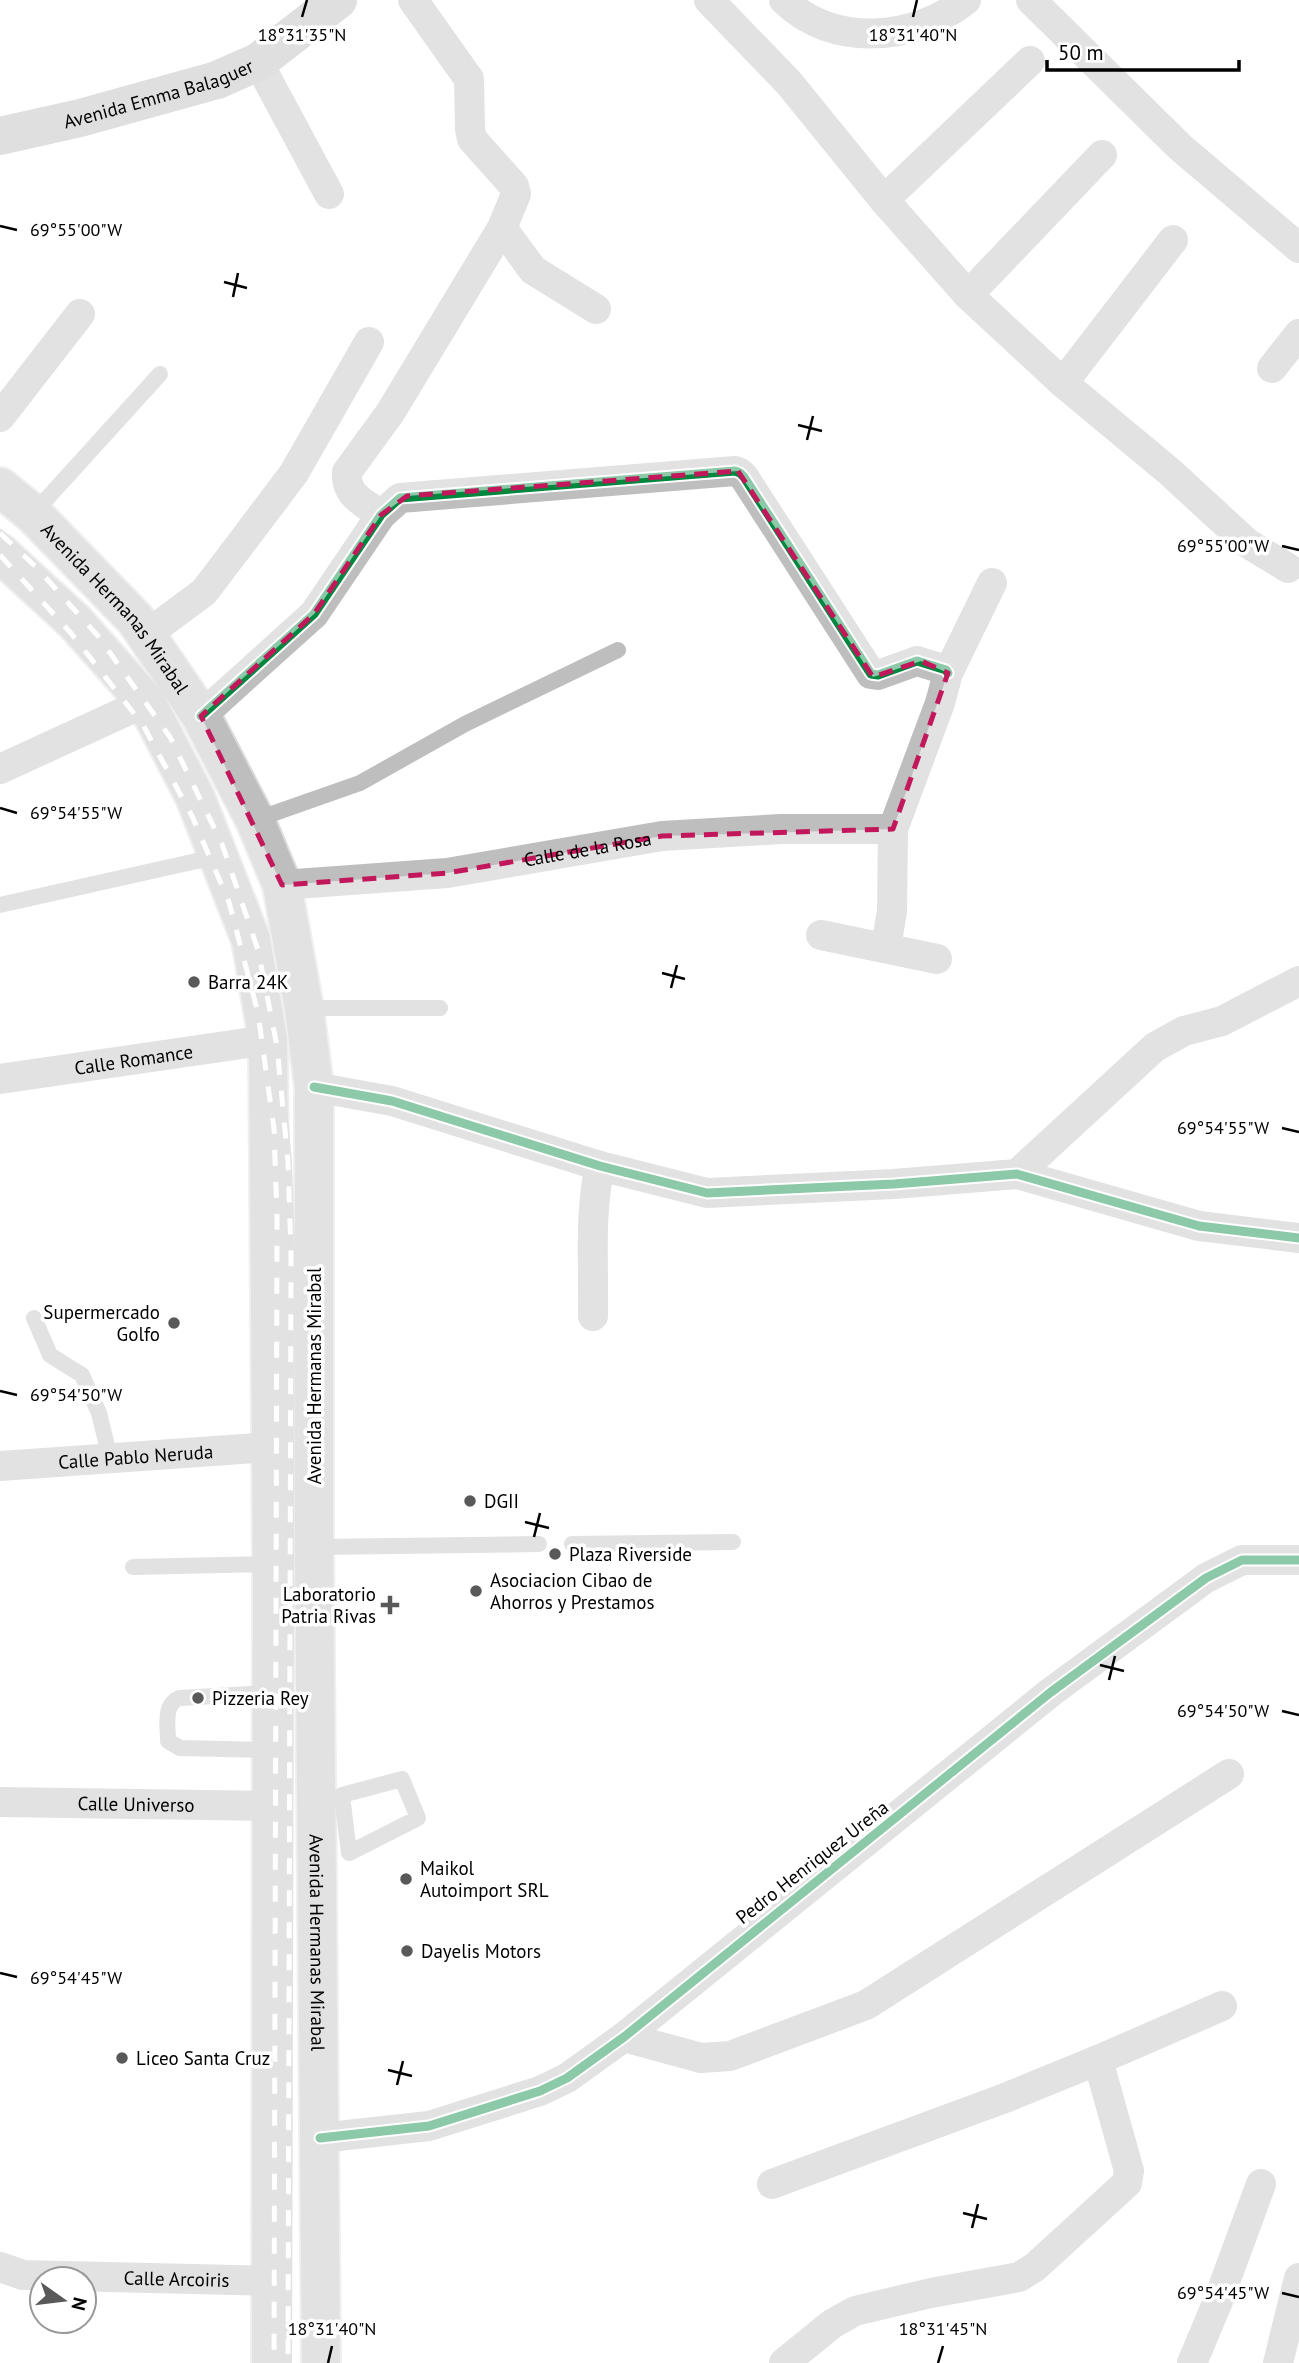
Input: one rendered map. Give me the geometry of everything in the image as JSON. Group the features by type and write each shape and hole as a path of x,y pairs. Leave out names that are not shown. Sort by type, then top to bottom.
{"main road":[{"name":"Avenida Hermanas Mirabal","path":"0,487 33,514 135,619 201,716 255,820 282,885 304,1008 314,1087 314,1547 330,1811 320,2138 321,2363"},
{"name":"Avenida Hermanas Mirabal","path":"0,553 75,622 146,702 195,797 251,940 268,1041 272,1564 271,2363"}],"street":[{"name":"Avenida Emma Balaguer","path":"0,136 80,118 217,80 258,62 338,0"},
{"path":"381,515 349,491 347,472 390,413 502,228 516,194 514,186 472,139 468,79 413,0"},
{"path":"709,0 789,83 884,200 968,295 1063,383 1170,472 1247,543 1288,568"},
{"path":"783,0 818,24 850,33 878,33 914,27 955,9 966,0"},
{"path":"1031,0 1180,148 1299,248"},
{"path":"884,200 1030,61"},
{"path":"258,62 329,194"},
{"path":"968,295 1102,155"},
{"path":"502,228 533,270 596,309"},
{"path":"1063,383 1173,240"},
{"path":"0,417 80,314"},
{"path":"1272,368 1299,334"},
{"path":"146,635 204,592 225,565 294,473 369,342"},
{"path":"201,716 314,614 381,515 400,498 738,471 871,674 877,675 922,661 946,670 947,673"},
{"path":"886,947 892,911 893,829 940,703 947,673 992,583"},
{"path":"0,769 146,702"},
{"name":"Calle de la Rosa","path":"282,885 447,873 662,836 781,829 893,829"},
{"path":"821,935 937,959"},
{"path":"1017,1174 1155,1047 1184,1031 1222,1021 1299,981"},
{"name":"Calle Romance","path":"0,1079 268,1041"},
{"path":"314,1087 391,1101 600,1166 707,1193 894,1184 1017,1174 1199,1226 1297,1237"},
{"path":"593,1316 594,1192 600,1166"},
{"name":"Calle Pablo Neruda","path":"0,1465 271,1447"},
{"name":"Pedro Henriquez Ureña","path":"320,2138 429,2126 540,2091 567,2078 624,2037 1051,1692 1206,1578 1242,1560 1299,1560"},
{"path":"624,2037 701,2057 730,2056 866,2005 1229,1774"},
{"name":"Calle Universo","path":"0,1802 272,1806"},
{"path":"772,2184 1004,2098 1222,2006"},
{"path":"784,2363 832,2324 855,2311 931,2293 1018,2277 1035,2267 1127,2183 1129,2171 1098,2060"},
{"path":"1192,2363 1261,2184"},
{"name":"Calle Arcoiris","path":"0,2267 23,2275 272,2281"},
{"path":"1278,2363 1299,2278"}],"lane":[{"path":"33,514 160,374"},
{"path":"255,820 360,783 465,724 618,650"},
{"path":"0,905 219,856"},
{"path":"304,1008 440,1008"},
{"path":"34,1318 50,1355 82,1375 99,1413 110,1458"},
{"path":"572,1544 733,1542"},
{"path":"314,1547 539,1544"},
{"path":"133,1567 272,1564"},
{"path":"272,1693 179,1698 168,1707 168,1741 180,1748 272,1750"},
{"path":"402,1779 418,1818 349,1853 330,1811 342,1795 402,1779"}],"highlighted area":[{"path":"738,471 873,677 921,661 948,673 893,829 662,836 447,873 282,885 201,716 314,614 381,515 407,496"}],"railway":[{"path":"0,533 36,567 98,636 170,737 222,844 258,950 277,1046 288,1162 291,1253 288,2363"},
{"path":"0,555 70,632 143,725 192,816 229,902 258,1013 274,1129 277,1219 274,2363"}],"cycle path":[{"path":"201,716 314,614 381,515 400,498 735,471 744,477 871,674 878,675 917,661 948,673"},
{"path":"314,1087 392,1101 600,1166 707,1193 894,1184 1017,1174 1199,1226 1299,1238"},
{"path":"320,2138 429,2126 540,2091 567,2078 624,2037 1051,1692 1206,1578 1242,1560 1299,1560"}],"place":[{"name":"Barra 24K","path":"194,982"},
{"name":"Supermercado Golfo","path":"174,1323"},
{"name":"DGII","path":"470,1501"},
{"name":"Plaza Riverside","path":"555,1554"},
{"name":"Asociacion Cibao de Ahorros y Prestamos","path":"476,1591"},
{"name":"Laboratorio Patria Rivas","path":"390,1605"},
{"name":"Pizzeria Rey","path":"198,1698"},
{"name":"Maikol Autoimport SRL","path":"406,1879"},
{"name":"Dayelis Motors","path":"407,1951"},
{"name":"Liceo Santa Cruz","path":"122,2058"}]}
